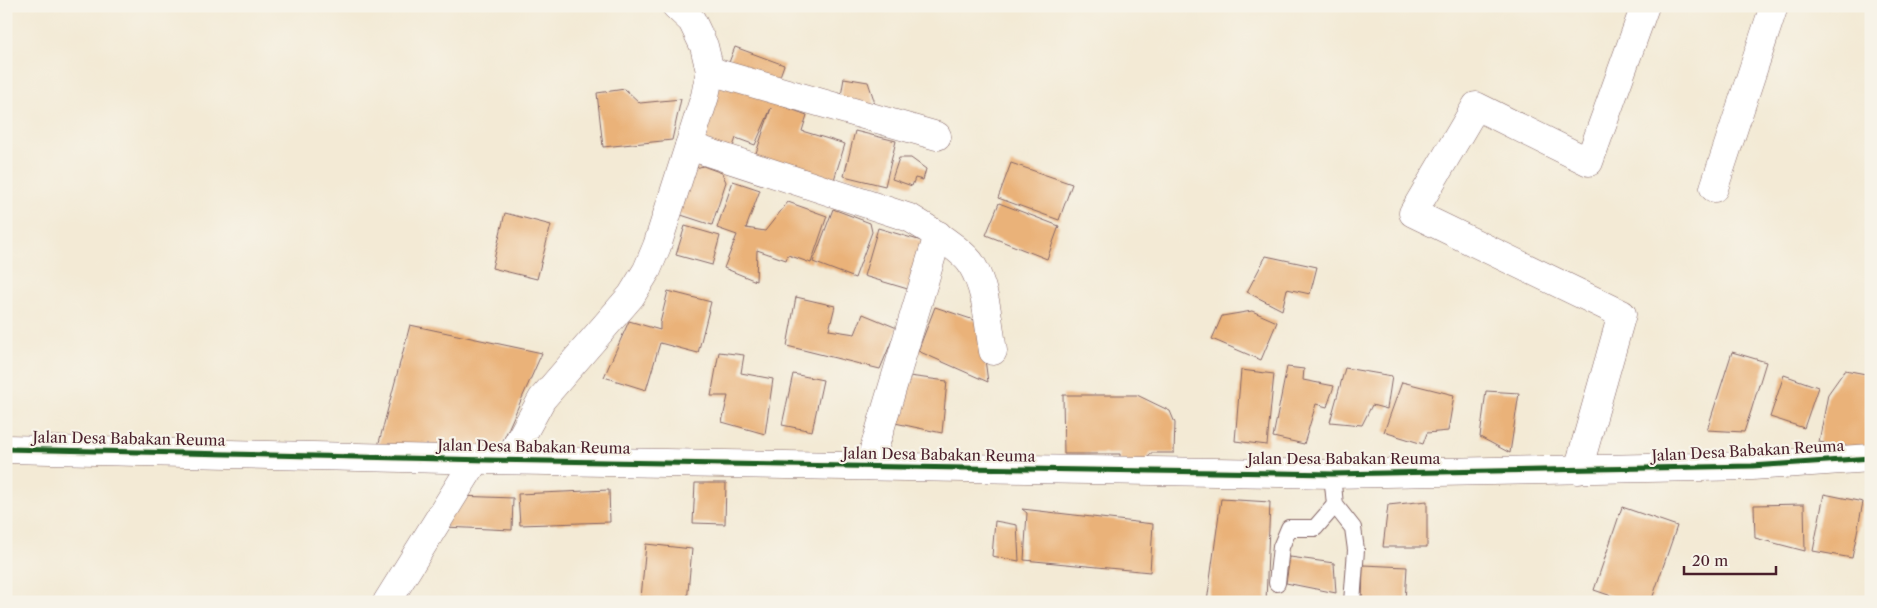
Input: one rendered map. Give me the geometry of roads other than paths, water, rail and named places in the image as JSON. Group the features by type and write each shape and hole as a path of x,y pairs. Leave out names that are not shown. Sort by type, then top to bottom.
{"street":[{"path":"509,460 542,399 631,296 646,270 656,246 689,146 710,71 704,46 692,21 676,6"},
{"path":"1578,470 1622,314 1413,213 1476,106 1589,162 1645,6"},
{"path":"1714,188 1774,6"},
{"path":"710,71 937,136"},
{"path":"689,146 910,218 938,235 972,263 984,292 993,351"},
{"path":"869,466 938,235"},
{"name":"Jalan Desa Babakan Reuma","path":"6,449 509,460 1332,474 1752,466 1871,458"},
{"path":"386,602 476,459"}],"lane":[{"path":"1332,474 1335,505 1353,528 1356,550 1352,602"},
{"path":"1277,583 1281,546 1289,528 1315,528 1335,505"}]}
